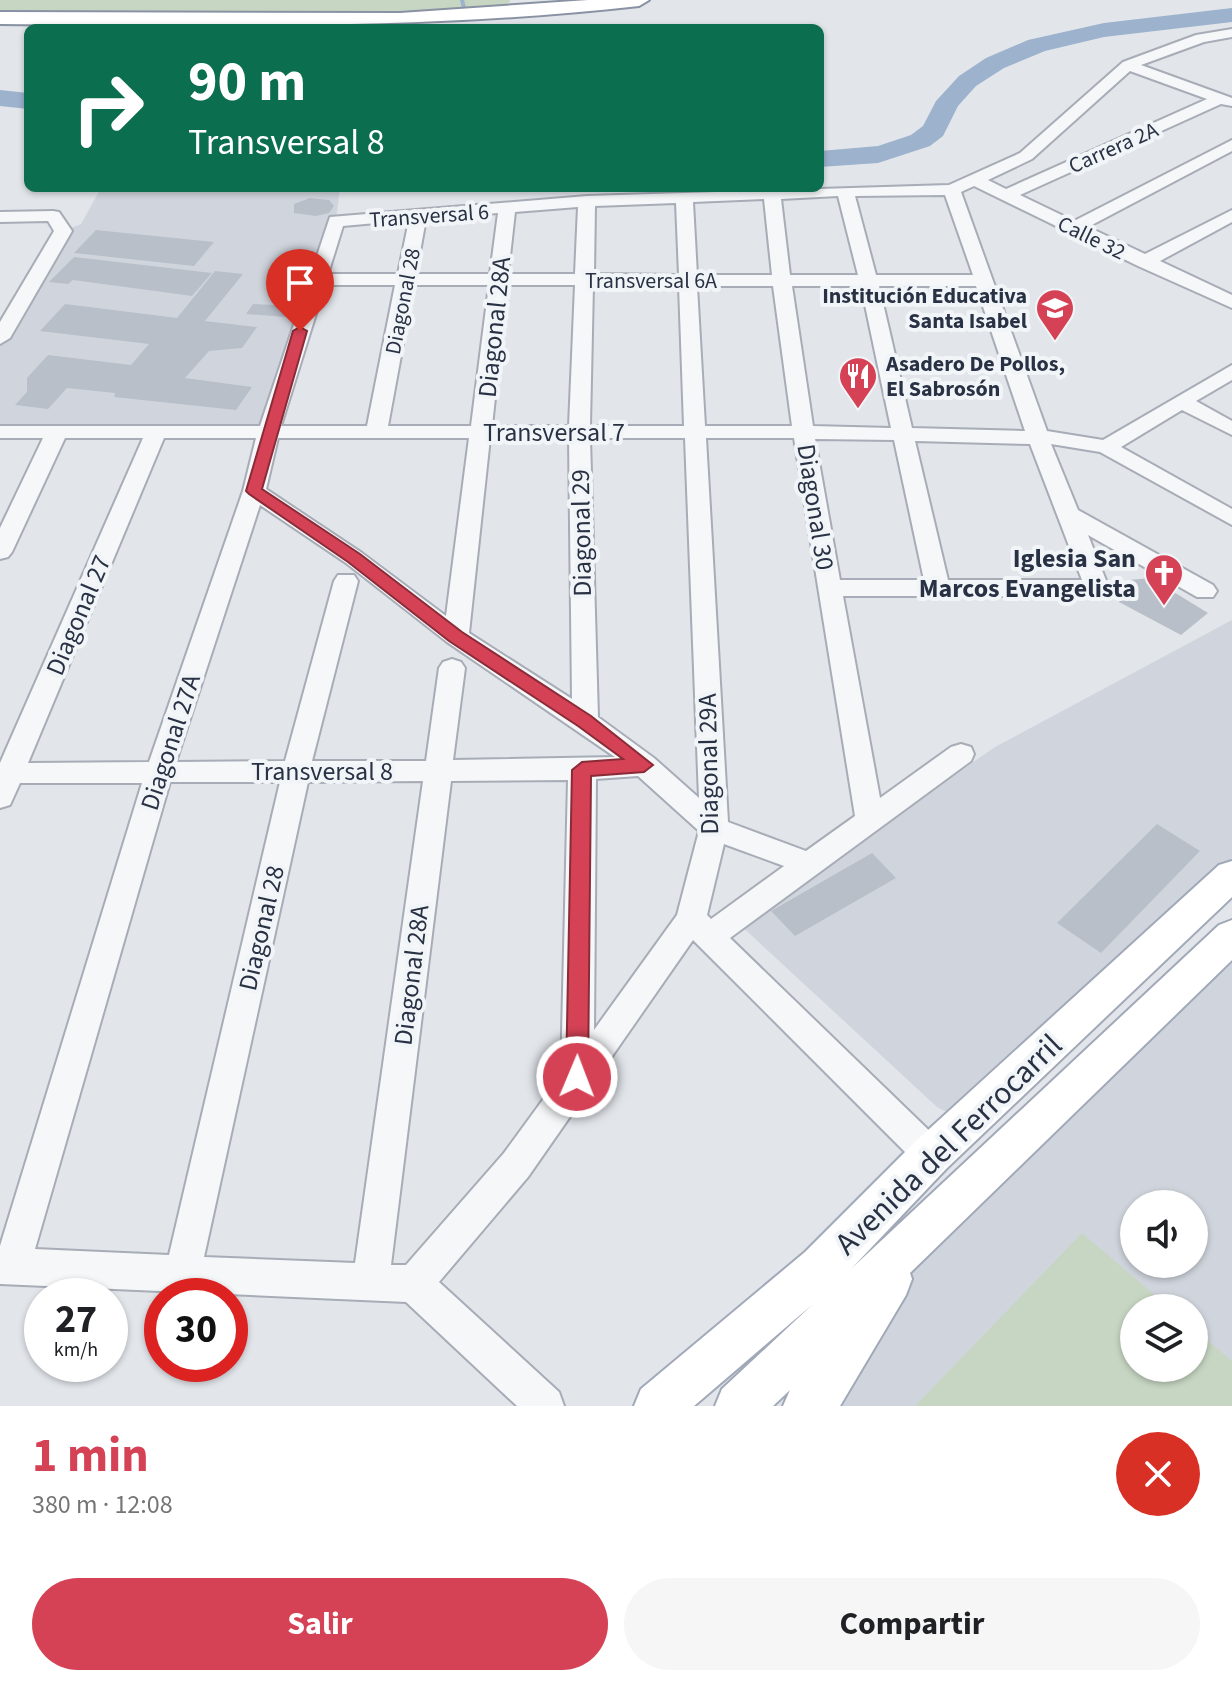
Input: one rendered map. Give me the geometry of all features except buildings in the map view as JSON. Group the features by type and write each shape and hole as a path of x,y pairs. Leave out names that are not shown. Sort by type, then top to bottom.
{"highway":[{"path":"0,18 401,19 530,12 639,0"}],"main road":[{"name":"Avenida del Ferrocarril","path":"658,1406 821,1268 931,1155 1232,875"},
{"name":"Avenida del Ferrocarril","path":"739,1406 1232,936"},
{"path":"807,1406 829,1384 907,1248"}],"street":[{"path":"830,588 1097,588 1038,437 952,190 1026,156 1128,65 1201,38 1232,33"},
{"path":"1128,65 1226,101"},
{"name":"Carrera 2A","path":"1006,195 1226,101"},
{"path":"1073,228 1232,145"},
{"name":"Calle 32","path":"977,181 1144,262 1229,298"},
{"name":"Transversal 6","path":"824,192 952,190"},
{"path":"845,191 905,434 938,588"},
{"name":"Transversal 6","path":"336,221 587,201 808,192"},
{"name":"Diagonal 30","path":"772,193 781,280 804,432 870,819"},
{"name":"Diagonal 29A","path":"414,1284 516,1165 577,1077 701,927 714,828 684,198"},
{"name":"Diagonal 29","path":"585,721 579,431 587,201"},
{"name":"Diagonal 28A","path":"456,636 507,209"},
{"path":"1144,262 1232,215"},
{"path":"0,217 53,216 63,231 0,338"},
{"name":"Diagonal 28","path":"376,433 418,216"},
{"name":"Diagonal 27A","path":"6,1266 159,772 254,491 268,434 336,221"},
{"name":"Transversal 6A","path":"316,279 986,281"},
{"path":"1106,447 1184,403 1232,371"},
{"path":"1184,403 1232,429"},
{"name":"Transversal 7","path":"0,432 804,432 1038,437 1077,440 1106,447 1232,518"},
{"path":"0,552 57,432"},
{"name":"Diagonal 27","path":"3,781 156,433"},
{"path":"254,491 354,558 456,636 585,721 644,765 714,828 807,863"},
{"path":"1068,514 1205,591"},
{"name":"Diagonal 28","path":"182,1276 296,772 346,581"},
{"name":"Diagonal 28A","path":"371,1282 452,668"},
{"path":"931,1155 701,927 807,863 961,754"},
{"name":"Transversal 8","path":"3,781 159,772 582,770 644,765"},
{"path":"577,1077 582,770"},
{"path":"6,1266 414,1284 545,1406"}],"shaded area":[{"path":"99,192 340,192 336,221 268,434 0,432 0,338 63,231 81,224"},
{"path":"1232,620 1232,858 950,1114 937,1107 739,924 995,747"},
{"path":"1232,936 1232,1406 807,1406 907,1248"}],"green space":[{"path":"0,0 510,0 508,7 427,13 0,12"},
{"path":"1082,1233 1120,1265 1120,1278 1135,1278 1154,1294 1120,1294 1120,1382 1208,1382 1208,1341 1232,1361 1232,1406 915,1406"}],"waterway":[{"path":"462,0 464,8"},
{"path":"824,159 878,155 921,141 931,133 945,106 967,81 1015,53 1059,39 1104,30 1232,15"},
{"path":"0,98 24,101"}],"place":[{"name":"Institución Educativa Santa Isabel","path":"1055,342"},
{"name":"Asadero De Pollos, El Sabrosón","path":"858,410"},
{"name":"Iglesia San Marcos Evangelista","path":"1164,607"}],"route":[{"path":"300,331 254,491 354,558 456,636 585,721 644,765 582,770 577,1077"}]}
